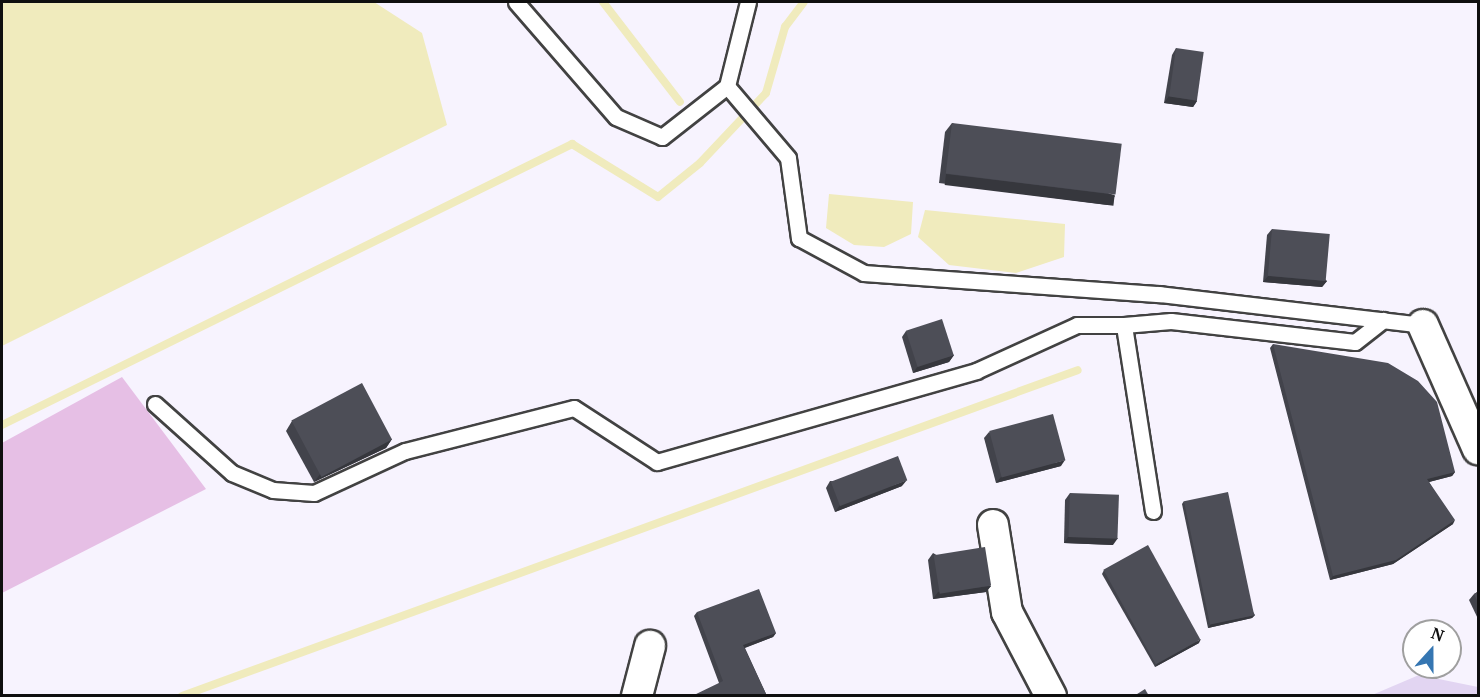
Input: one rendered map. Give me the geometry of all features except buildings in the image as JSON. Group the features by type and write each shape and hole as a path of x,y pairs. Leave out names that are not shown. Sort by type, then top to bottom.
{"street":[{"path":"1422,325 1479,449"},
{"path":"993,525 1007,612 1051,696"},
{"path":"636,696 651,646"}],"lane":[{"path":"516,2 616,117 662,137 731,91 748,2"},
{"path":"731,91 788,158 799,238 864,273 1159,294 1422,325"},
{"path":"155,404 232,473 273,490 314,493 405,451 574,408 657,462 976,370 1077,325 1124,325 1171,321 1355,342 1383,320"},
{"path":"1124,325 1153,511"}],"shaded area":[{"path":"2,2 374,2 422,33 447,125 2,346"},
{"path":"829,194 913,202 911,234 884,247 854,245 826,228"},
{"path":"925,210 1065,224 1064,257 1016,273 949,265 918,237"},
{"path":"122,377 206,489 2,593 2,443"},
{"path":"1410,679 1439,679 1478,687 1478,695 1372,695"}],"waterway":[{"path":"603,2 680,102"},
{"path":"2,425 572,144 658,197 700,163 766,93 785,27 804,2"},
{"path":"182,696 1078,370"}]}
